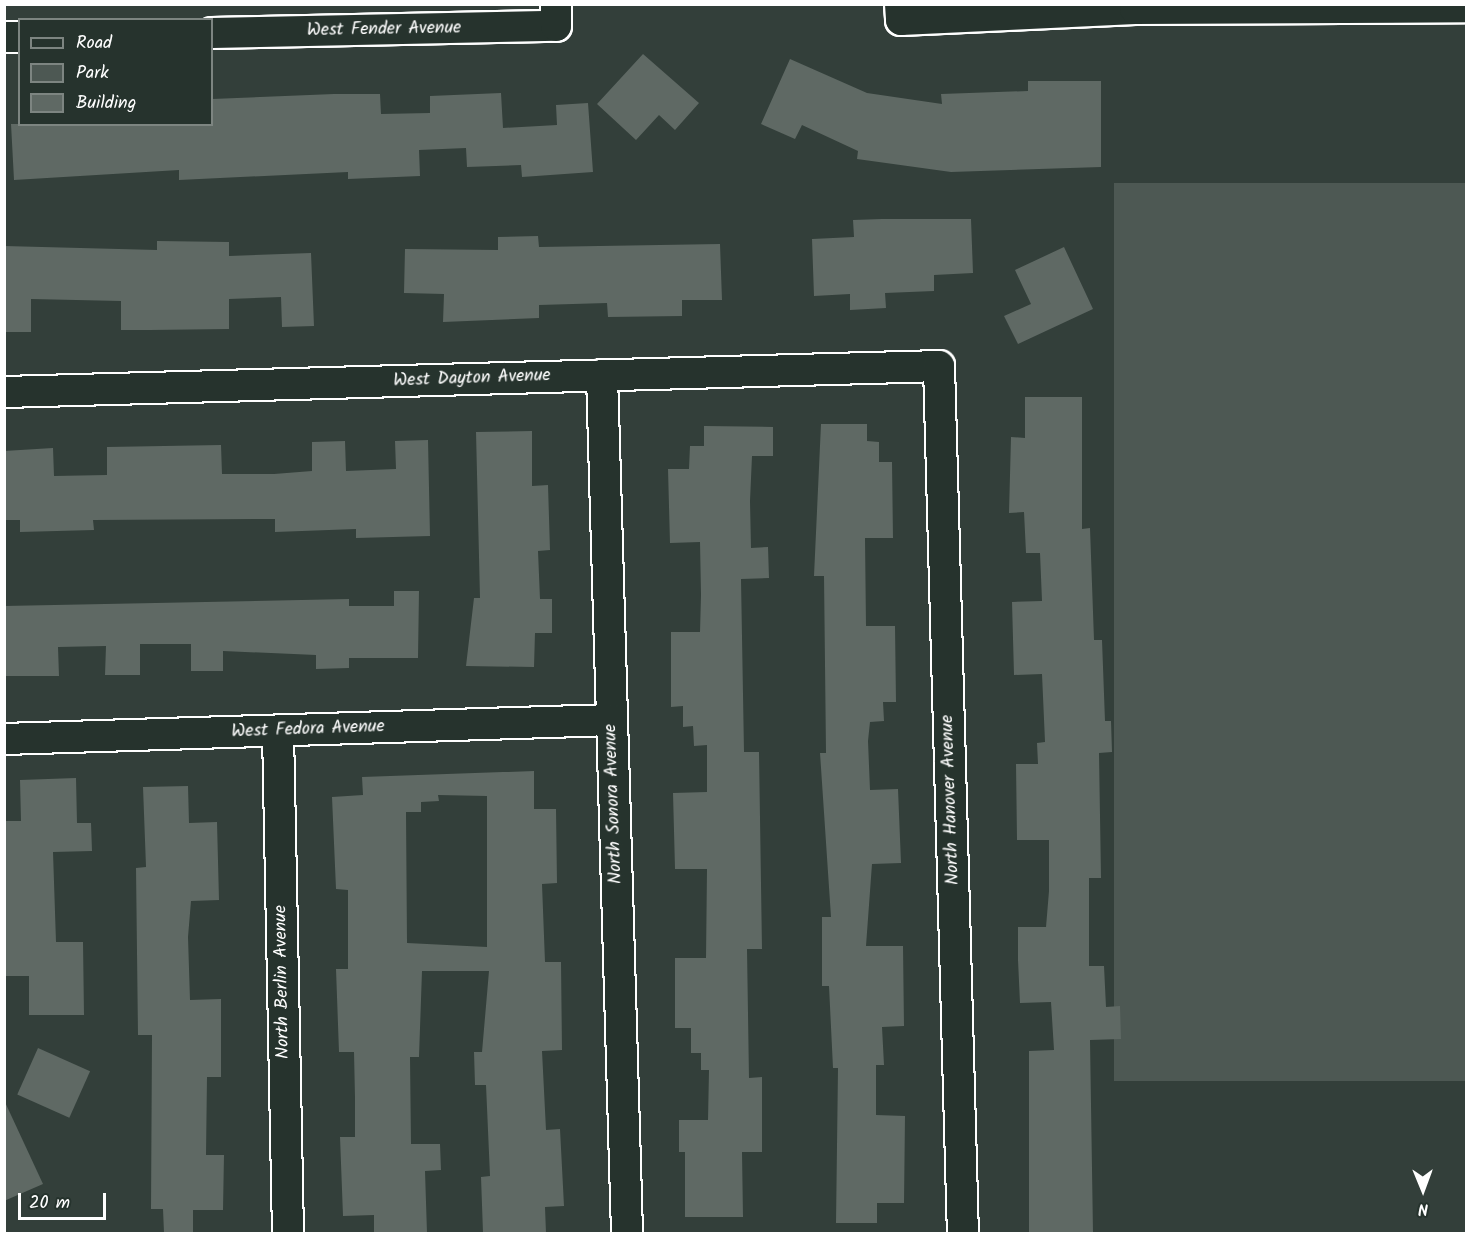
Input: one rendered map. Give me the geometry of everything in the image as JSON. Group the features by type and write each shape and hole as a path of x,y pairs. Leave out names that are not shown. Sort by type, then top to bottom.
{"street":[{"path":"900,12 1135,7 1467,7"},
{"name":"West Fender Avenue","path":"213,33 556,15"},
{"name":"West Dayton Avenue","path":"4,392 939,366"},
{"name":"North Hanover Avenue","path":"939,366 963,1233"},
{"name":"North Sonora Avenue","path":"602,375 627,1233"},
{"name":"West Fedora Avenue","path":"4,739 611,720"},
{"name":"North Berlin Avenue","path":"278,731 288,1233"}],"green space":[{"path":"1114,183 1466,183 1466,1081 1114,1081"}],"building":[{"path":"643,54 699,103 675,130 659,115 636,140 597,104"},
{"path":"790,59 867,93 942,104 941,94 1028,91 1028,81 1101,81 1101,167 951,172 857,159 858,151 802,125 795,139 761,124"},
{"path":"501,93 503,128 557,125 556,105 588,103 593,172 522,177 521,165 467,167 466,148 419,150 420,176 348,179 348,172 179,180 179,170 14,180 11,124 18,124 18,126 213,126 213,99 334,94 380,94 381,114 430,113 430,96"},
{"path":"971,219 973,273 934,275 934,291 885,293 886,308 850,310 850,294 814,296 812,239 854,237 853,220"},
{"path":"538,236 539,247 720,244 722,300 682,300 682,316 608,317 607,303 539,305 539,318 443,322 444,294 404,293 405,249 498,250 498,237"},
{"path":"157,241 229,242 229,256 311,253 314,326 282,327 281,297 229,299 229,329 150,330 121,330 121,301 31,299 31,332 4,332 4,246 157,250"},
{"path":"1064,247 1093,309 1018,344 1004,316 1031,304 1015,270"},
{"path":"1025,397 1082,397 1082,529 1090,528 1094,640 1102,640 1105,721 1111,721 1112,752 1099,753 1101,878 1089,878 1089,966 1104,966 1106,1007 1120,1006 1121,1039 1090,1040 1093,1233 1029,1233 1029,1051 1054,1050 1051,1002 1020,1003 1018,960 1018,927 1046,927 1049,891 1049,840 1017,840 1016,764 1038,764 1037,743 1045,742 1042,674 1014,675 1012,602 1042,601 1040,553 1026,553 1024,512 1009,513 1011,437 1025,438"},
{"path":"821,424 867,424 867,441 879,442 879,462 892,462 893,538 865,538 866,626 895,626 896,702 883,702 884,721 870,722 868,741 870,790 898,789 901,863 872,864 866,946 903,946 904,1026 882,1027 884,1065 876,1065 876,1115 905,1116 904,1203 877,1203 877,1223 836,1223 838,1068 833,1068 829,986 822,986 822,917 831,917 820,753 826,753 824,576 814,576"},
{"path":"704,426 773,427 773,456 752,456 750,501 751,548 768,547 769,578 741,579 744,752 759,752 762,949 747,949 749,1078 762,1077 762,1152 742,1152 743,1217 685,1217 685,1152 679,1152 679,1120 708,1120 709,1070 701,1070 701,1053 691,1053 691,1028 675,1028 675,958 706,958 707,869 675,869 673,793 707,792 707,745 694,746 693,726 683,727 683,706 671,707 671,632 700,632 701,595 700,542 670,543 668,469 689,469 690,446 704,446"},
{"path":"532,431 532,486 548,485 550,550 538,551 540,599 552,599 552,633 535,633 534,667 466,666 474,598 480,598 476,432"},
{"path":"428,440 430,536 356,538 356,529 275,532 275,519 93,520 94,530 20,532 20,520 4,520 4,451 53,448 54,476 107,475 107,447 221,445 222,474 274,474 312,471 312,442 345,441 346,471 396,469 395,441"},
{"path":"394,591 419,591 418,658 349,658 349,668 316,669 316,655 223,651 223,671 191,671 191,644 140,644 140,675 105,675 106,646 58,647 59,676 4,676 4,606 349,599 349,606 394,606"},
{"path":"534,771 534,809 556,809 557,883 542,884 545,962 561,962 562,1050 542,1051 546,1130 560,1129 564,1206 545,1207 546,1233 483,1233 481,1177 490,1176 486,1085 475,1085 474,1052 482,1052 489,971 422,971 419,1057 410,1057 411,1144 440,1144 441,1170 425,1171 427,1233 374,1233 374,1215 343,1216 340,1137 355,1137 354,1052 339,1052 336,969 348,969 348,890 336,889 332,797 363,795 362,777","holes":["438,795 487,796 487,947 407,943 406,812 421,812 421,802 439,801"]},
{"path":"76,778 77,823 91,823 92,851 53,852 56,942 83,942 84,1015 29,1015 29,976 4,976 4,821 21,821 20,780"},
{"path":"188,786 189,823 217,822 219,900 191,901 188,937 190,1000 221,999 221,1077 207,1077 206,1155 224,1155 223,1210 193,1210 193,1233 164,1233 163,1209 151,1209 152,1035 138,1035 136,868 146,867 143,787"},
{"path":"38,1048 90,1071 69,1118 17,1095"},
{"path":"4,1100 43,1184 4,1201"}]}
